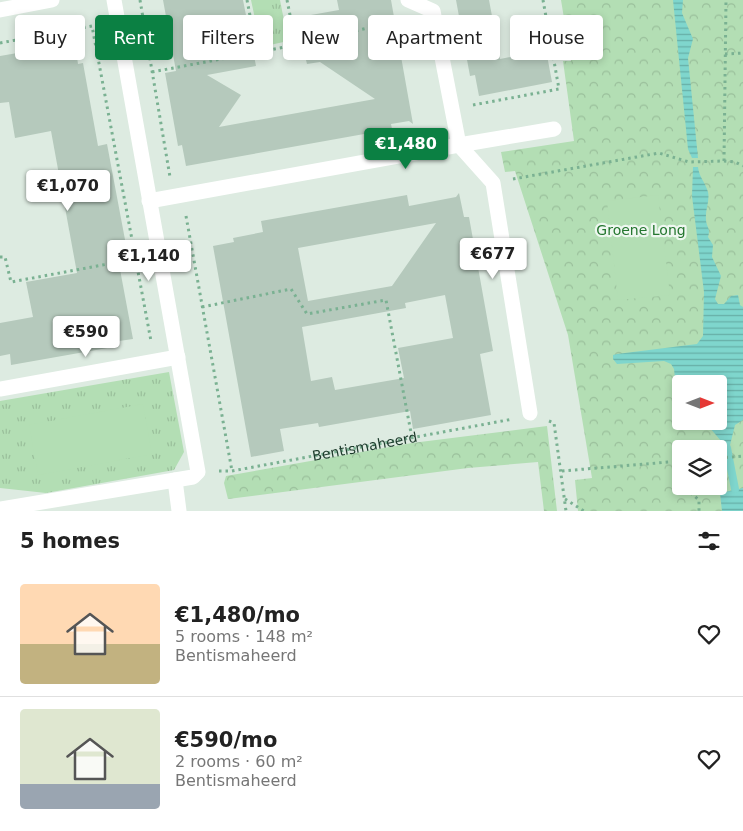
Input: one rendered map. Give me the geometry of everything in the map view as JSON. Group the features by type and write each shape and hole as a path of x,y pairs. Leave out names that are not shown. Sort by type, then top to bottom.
{"street":[{"path":"0,10 52,0"},
{"path":"3,510 193,477 198,472 114,0"},
{"path":"406,7 433,12 459,145 493,183 530,413"},
{"path":"149,201 554,129"},
{"path":"0,389 178,357"},
{"path":"175,480 179,511"}],"path":[{"path":"140,0 152,72 202,307 232,471"},
{"path":"247,0 250,15"},
{"path":"287,0 290,15"},
{"path":"452,109 559,89 543,0"},
{"path":"724,161 726,0"},
{"path":"358,30 402,20 406,7"},
{"path":"0,43 92,26 154,361"},
{"path":"725,54 743,53"},
{"path":"152,72 215,60"},
{"path":"493,183 659,152 689,162 724,161 743,166"},
{"path":"0,258 5,256 11,282 135,259"},
{"path":"202,307 291,289 307,314 386,300 412,438"},
{"path":"530,413 554,423 566,511"},
{"name":"Bentismaheerd","path":"198,472 232,471 506,422 530,413"},
{"path":"727,457 743,456"},
{"path":"562,471 672,462"},
{"path":"693,495 699,500 700,511"},
{"path":"565,499 584,511"}],"green space":[{"path":"251,0 280,0 283,15 283,42 273,44 273,15 254,15"},
{"name":"Groene Long","path":"561,0 743,0 743,511 578,511 575,480 592,478 568,335 515,171 505,172 501,152 574,141 563,61 603,60 603,15 563,15"},
{"path":"658,195 670,295 618,300 607,201"},
{"path":"169,372 184,452 174,470 46,493 0,488 0,401"},
{"path":"143,404 152,454 38,475 29,425"},
{"path":"547,426 557,511 544,511 538,462 468,468 228,499 224,483 226,476 412,443"}],"water":[{"path":"673,0 683,0 682,13 693,39 688,58 698,158 692,158 688,149"},
{"path":"693,167 698,167 708,192 706,222 709,232 708,237 713,245 712,257 721,276 715,299 718,304 724,304 731,296 738,295 740,305 743,307 743,420 735,425 730,445 727,448 727,440 720,440 712,430 728,430 728,375 675,375 671,364 664,361 617,364 613,359 613,355 617,354 697,344 703,336 704,292 692,196"},
{"path":"743,488 743,511 722,511 720,495 727,495 727,491"}],"building":[{"path":"163,0 243,0 246,15 183,15 183,60 255,60 256,66 207,75 241,95 219,127 375,99 320,62 307,64 306,60 358,60 358,15 311,15 339,10 337,0 391,0 394,15 368,15 368,60 402,60 413,124 409,121 391,124 392,129 186,166 182,145 178,146 165,73 176,71 173,55 173,15 166,15"},
{"path":"456,0 489,0 492,15 459,15"},
{"path":"15,53 15,60 77,60 78,64 83,63 98,146 107,144 126,245 116,248 133,339 112,342 113,347 11,365 10,354 0,356 0,323 33,317 26,282 77,273 51,131 15,138 9,102 0,103 0,56"},
{"path":"510,57 510,60 548,60 552,82 479,96 475,75 470,76 467,60 500,60"},
{"path":"459,193 464,217 469,217 493,351 480,354 491,415 413,429 410,411 319,427 318,423 280,429 284,451 251,457 213,246 234,242 233,238 263,232 261,221 407,195 409,206 456,197","holes":["436,223 392,286 308,301 298,248","445,295 453,338 398,348 404,378 335,390 332,377 311,381 302,327 406,308 405,303"]}],"waterway":[{"path":"727,448 735,489"}]}
